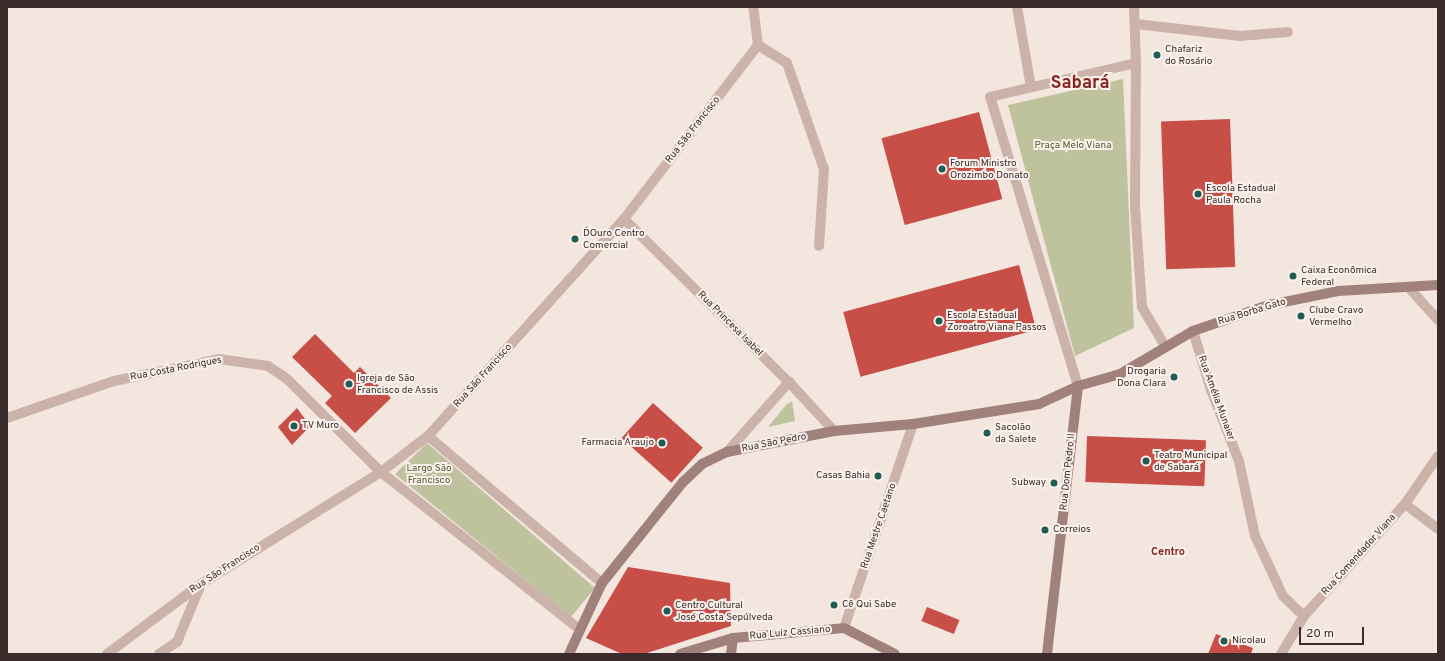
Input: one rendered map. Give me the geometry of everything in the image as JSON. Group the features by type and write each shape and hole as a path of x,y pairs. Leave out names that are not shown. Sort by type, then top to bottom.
{"main road":[{"name":"Rua Borba Gato","path":"1165,346 1193,331 1269,305 1338,291 1410,289 1438,285"},
{"path":"1078,386 1120,374 1165,346"},
{"name":"Rua São Pedro","path":"569,654 579,629 602,583 683,482 702,464 727,452 834,431 913,424 1039,404 1078,386"},
{"name":"Rua Dom Pedro II","path":"1047,654 1078,386"},
{"name":"Rua Luiz Cassiano","path":"680,654 734,638 844,628 895,654"},
{"path":"731,654 734,638"}],"street":[{"path":"753,7 758,46 787,62 824,169 819,246"},
{"path":"1017,7 1031,87"},
{"path":"1134,7 1136,24 1135,207 1142,308 1165,346"},
{"path":"1136,24 1240,36 1288,32"},
{"name":"Rua São Francisco","path":"107,654 201,584 381,472 428,436 624,219 758,46"},
{"path":"1078,386 990,97 1136,63"},
{"name":"Rua Princesa Isabel","path":"624,219 789,382 834,431"},
{"path":"1410,289 1438,320"},
{"name":"Rua Amélia Munaier","path":"1193,331 1211,390 1239,461 1255,536 1283,596 1304,616"},
{"name":"Rua Costa Rodrigues","path":"7,418 114,381 219,359 246,360 268,366 287,379 381,472"},
{"path":"727,452 789,382"},
{"name":"Rua Mestre Caetano","path":"844,628 913,424"},
{"path":"428,436 602,583"},
{"name":"Rua Comendador Viana","path":"1281,654 1304,616 1405,504 1438,456"},
{"path":"381,472 579,629"},
{"path":"1405,504 1438,529"},
{"path":"159,654 177,642 201,584"}],"green space":[{"name":"Praça Melo Viana","path":"1123,79 1134,328 1075,356 1008,105"},
{"path":"792,401 795,421 768,427 786,405"},
{"name":"Largo São Francisco","path":"427,443 595,588 571,617 395,474"}],"building":[{"name":"Forum Ministro Orozimbo Donato","path":"979,112 1002,199 905,225 881,138"},
{"name":"Escola Estadual Paula Rocha","path":"1230,119 1235,267 1166,269 1161,121"},
{"name":"Escola Estadual Zoroatro Viana Passos","path":"1019,265 1036,330 861,377 843,312"},
{"name":"Igreja de São Francisco de Assis","path":"315,334 354,373 360,367 391,398 355,433 325,403 332,396 292,357"},
{"name":"Farmacia Araujo","path":"653,403 703,448 671,483 622,438"},
{"name":"TV Muro","path":"297,408 310,426 292,445 278,427"},
{"name":"Teatro Municipal de Sabará","path":"1087,436 1206,440 1204,486 1085,482"},
{"name":"Centro Cultural José Costa Sepúlveda","path":"628,567 730,583 731,626 644,654 622,654 586,638"},
{"path":"927,607 959,620 954,634 921,621"},
{"name":"Nicolau","path":"1216,634 1253,648 1251,654 1208,654"}],"place":[{"name":"Chafariz do Rosário","path":"1157,55"},
{"name":"Forum Ministro Orozimbo Donato","path":"942,169"},
{"name":"Escola Estadual Paula Rocha","path":"1198,194"},
{"name":"D´Ouro Centro Comercial","path":"575,239"},
{"name":"Caixa Econômica Federal","path":"1293,276"},
{"name":"Clube Cravo Vermelho","path":"1301,316"},
{"name":"Escola Estadual Zoroatro Viana Passos","path":"939,321"},
{"name":"Drogaria Dona Clara","path":"1174,377"},
{"name":"Igreja de São Francisco de Assis","path":"349,384"},
{"name":"TV Muro","path":"294,426"},
{"name":"Sacolão da Salete","path":"987,433"},
{"name":"Farmacia Araujo","path":"662,443"},
{"name":"Teatro Municipal de Sabará","path":"1146,461"},
{"name":"Casas Bahia","path":"878,476"},
{"name":"Subway","path":"1054,483"},
{"name":"Correios","path":"1045,530"},
{"name":"Cê Qui Sabe","path":"834,605"},
{"name":"Centro Cultural José Costa Sepúlveda","path":"667,611"},
{"name":"Nicolau","path":"1224,641"}],"district":[{"name":"Sabará","path":"1080,84"},
{"name":"Centro","path":"1168,552"}]}
